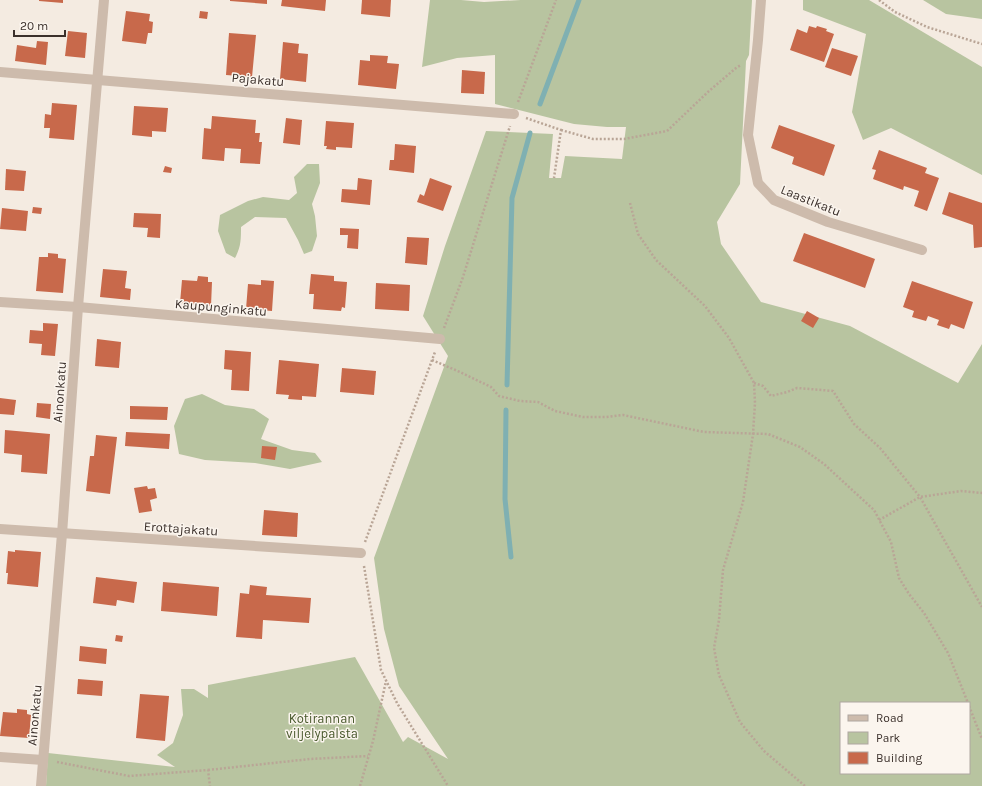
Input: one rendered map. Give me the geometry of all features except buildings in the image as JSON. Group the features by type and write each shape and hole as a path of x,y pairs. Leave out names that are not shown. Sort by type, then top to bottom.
{"street":[{"name":"Ainonkatu","path":"41,786 62,534 78,307 104,0"},
{"name":"Laastikatu","path":"761,0 748,135 758,183 774,200 828,222 922,250"},
{"name":"Pajakatu","path":"0,72 514,114"},
{"name":"Kaupunginkatu","path":"0,302 78,307 440,338"},
{"name":"Erottajakatu","path":"0,529 361,553"},
{"path":"0,756 43,760"}],"path":[{"path":"448,786 396,703 381,670 361,553 463,277 514,114 556,0"},
{"path":"880,0 895,12 927,27 982,44"},
{"path":"514,114 593,139 624,139 667,131 709,91 736,68 756,58"},
{"path":"554,178 561,130"},
{"path":"630,203 638,234 656,260 705,306 729,338 754,383 755,403 753,434 743,502 723,570 714,648 720,675 740,722 764,751 805,786"},
{"path":"432,360 491,388 499,396 520,401 538,402 555,410 583,416 606,417 623,415 704,432 768,434 800,447 824,464 874,510 891,542 899,578 924,613 948,653 968,702"},
{"path":"754,383 763,386 771,396 796,388 833,391 854,424 880,448 920,497 982,607"},
{"path":"879,520 920,497 961,491 982,493"},
{"path":"360,786 386,681"},
{"path":"970,709 982,739"},
{"path":"43,760 129,776 208,770 310,759 368,756"},
{"path":"208,770 210,786"}],"green space":[{"name":"Kotirannan viljelypalsta","path":"430,0 484,2 521,0 752,0 749,55 746,61 740,184 717,222 721,244 761,302 850,326 958,383 982,344 982,786 46,786 48,753 175,767 157,755 173,743 183,715 181,689 194,689 208,698 208,685 355,657 403,742 408,737 448,759 399,686 384,629 374,558 448,356 423,316 445,246 486,131 553,134 549,178 561,178 565,156 622,159 626,127 574,124 495,104 495,55 457,58 422,67"},
{"path":"803,0 869,0 982,67 982,175 891,128 863,140 852,112 866,34 803,10"},
{"path":"923,0 982,0 982,19 946,14"},
{"path":"307,164 319,164 320,183 312,204 317,236 312,251 304,254 286,218 255,217 241,227 240,243 235,258 226,253 218,231 220,215 248,201 263,197 289,200 297,193 294,177"},
{"path":"202,394 225,405 254,409 269,419 261,439 292,450 315,453 322,462 290,469 255,463 205,460 179,454 174,426 185,399"}],"waterway":[{"path":"540,104 579,0"},
{"path":"507,385 512,198 530,133"},
{"path":"506,410 505,499 511,557"}]}
